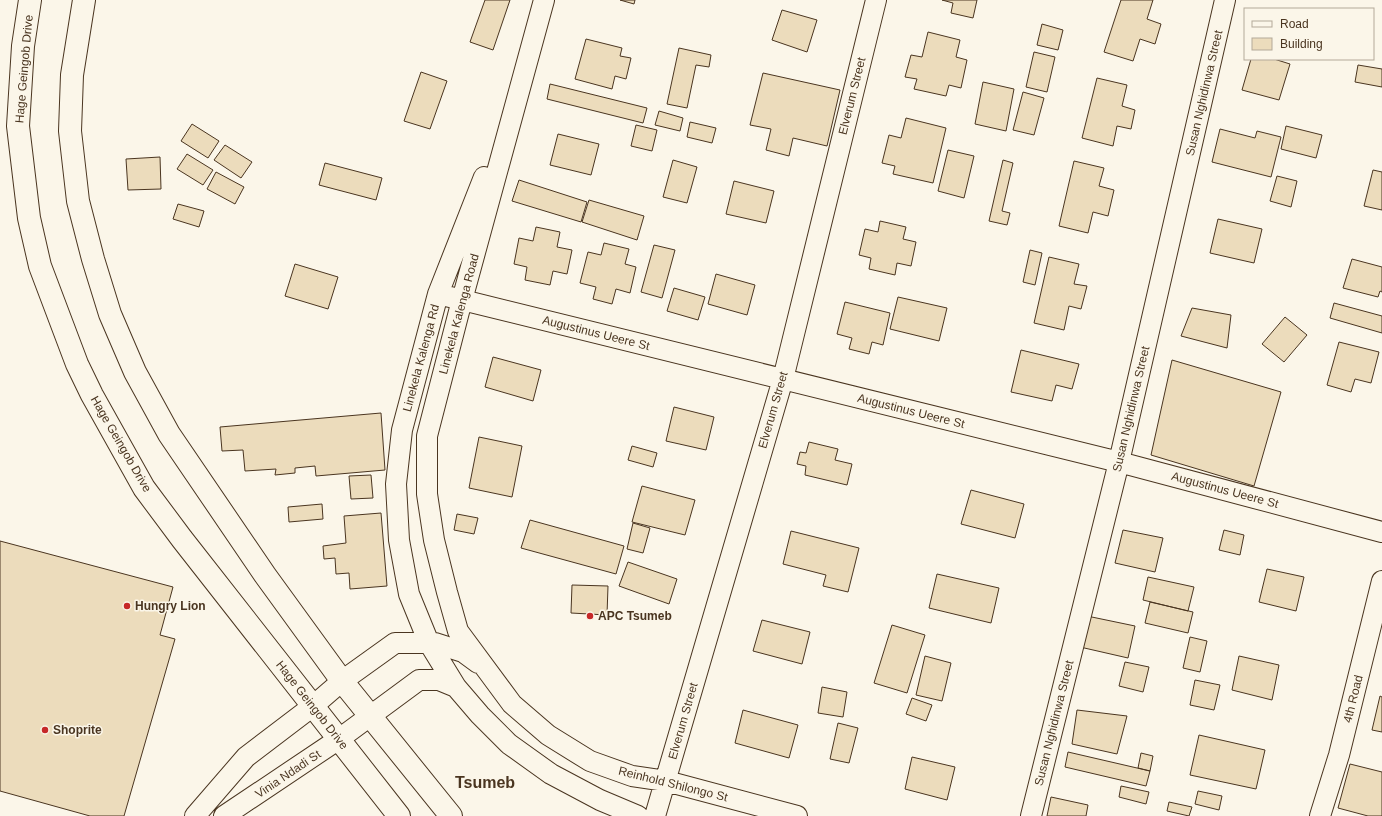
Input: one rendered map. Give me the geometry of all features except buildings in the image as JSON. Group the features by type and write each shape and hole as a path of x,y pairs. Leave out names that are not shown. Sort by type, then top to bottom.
{"highway":[{"name":"Hage Geingob Drive","path":"30,0 23,46 18,126 29,218 40,266 77,364 92,395 144,488 400,816"},
{"path":"84,0 72,75 70,131 78,201 93,259 110,314 135,372 170,434 261,568 342,681 451,816"}],"street":[{"name":"Linekela Kalenga Road","path":"458,631 446,592 434,540 427,494 427,436 462,300 544,0"},
{"name":"Elverum Street","path":"655,816 782,379 876,0"},
{"name":"Susan Nghidinwa Street","path":"1031,816 1119,462 1225,0"},
{"name":"Linekela Kalenga Rd","path":"438,650 409,594 399,540 396,484 402,430 438,294 521,84"},
{"name":"Augustinus Ueere St","path":"438,294 1119,462 1382,532"},
{"name":"4th Road","path":"1320,816 1339,755 1382,581"},
{"path":"371,716 434,669 438,650 446,640 446,592"},
{"path":"195,816 246,757 313,706 342,681 395,643 409,621 409,594"},
{"name":"Reinhold Shilongo St","path":"458,631 512,704 548,735 590,761 632,776 666,782 797,816"},
{"name":"Reinhold Shilongo St","path":"395,643 438,650 463,652 487,670"},
{"path":"438,650 456,687 480,715 509,744 551,774 600,800 638,816"},
{"path":"419,680 439,680 456,687"},
{"name":"Vinia Ndadi St","path":"224,816 371,716"}],"place":[{"name":"Hungry Lion","path":"127,606"},
{"name":"APC Tsumeb","path":"590,616"},
{"name":"Shoprite","path":"45,730"}],"district":[{"name":"Tsumeb","path":"485,782"}]}
